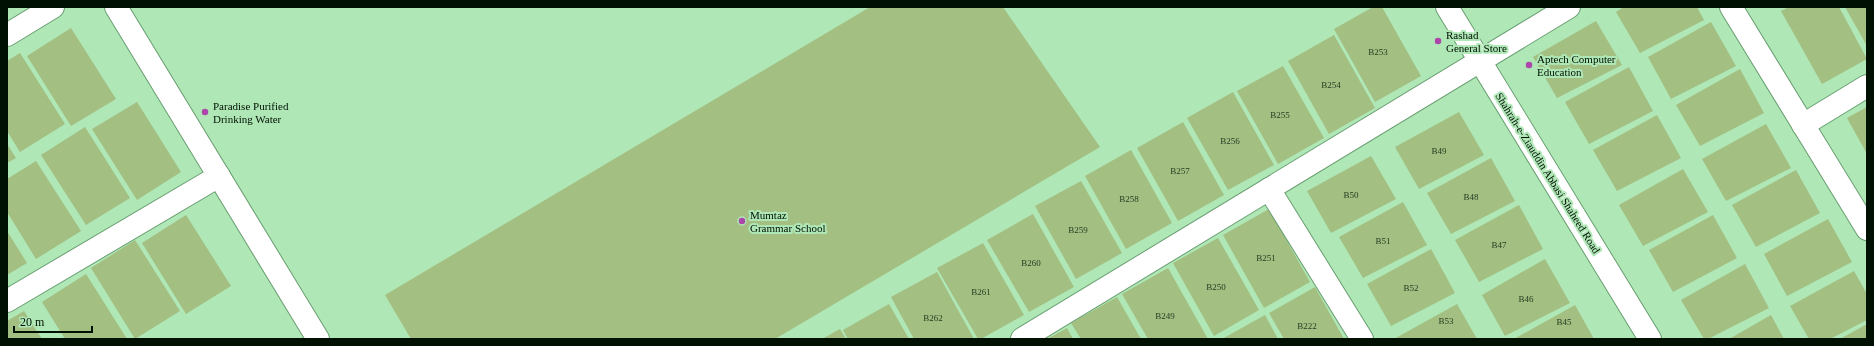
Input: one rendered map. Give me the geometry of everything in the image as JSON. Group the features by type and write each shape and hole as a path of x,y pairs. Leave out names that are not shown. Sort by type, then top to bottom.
{"street":[{"path":"7,35 53,7"},
{"path":"116,7 318,339"},
{"name":"Shahrah-e-Ziauddin Abbasi Shaheed Road","path":"1446,7 1650,339"},
{"path":"1022,339 1569,7"},
{"path":"1731,7 1867,229"},
{"path":"1803,125 1867,86"},
{"path":"7,301 219,176"},
{"path":"1269,189 1362,339"}],"building":[{"name":"Mumtaz Grammar School","path":"870,7 1003,7 1100,147 775,339 411,339 385,295"},
{"path":"1373,7 1382,7 1421,76 1375,102 1334,29"},
{"path":"1624,7 1697,7 1704,20 1640,53 1616,12"},
{"path":"1789,7 1839,7 1867,59 1822,84 1781,11"},
{"path":"1845,7 1867,7 1867,46"},
{"path":"1596,21 1622,65 1557,98 1533,57"},
{"path":"1711,22 1736,66 1671,99 1648,57"},
{"path":"71,28 116,99 71,126 27,56"},
{"path":"1334,35 1375,108 1329,134 1288,61"},
{"path":"20,53 65,124 20,152 7,131 7,61"},
{"path":"1283,66 1324,138 1278,164 1237,91"},
{"path":"1629,67 1653,111 1589,144 1565,102"},
{"path":"1740,69 1764,113 1700,146 1676,105"},
{"path":"1233,92 1274,165 1228,190 1187,118"},
{"path":"137,102 181,172 137,200 92,129"},
{"path":"1867,107 1867,154 1847,118"},
{"path":"1459,112 1484,155 1419,189 1395,147"},
{"path":"1657,115 1681,158 1617,191 1593,150"},
{"path":"1183,122 1224,195 1178,221 1137,148"},
{"path":"1766,124 1791,168 1726,201 1702,159"},
{"path":"85,127 130,198 86,225 41,155"},
{"path":"7,144 16,158 7,163"},
{"path":"1131,150 1172,223 1126,249 1085,176"},
{"path":"1371,156 1396,199 1331,233 1307,191"},
{"path":"1491,158 1515,201 1451,234 1427,193"},
{"path":"36,161 81,231 36,259 7,212 7,179"},
{"path":"1683,169 1708,212 1643,246 1619,205"},
{"path":"1796,170 1820,213 1756,247 1732,205"},
{"path":"1081,181 1122,253 1076,279 1035,206"},
{"path":"1403,202 1427,245 1363,278 1339,237"},
{"path":"1519,205 1543,249 1479,282 1455,240"},
{"path":"1269,209 1310,282 1264,308 1223,235"},
{"path":"1033,214 1074,287 1029,312 987,240"},
{"path":"186,215 231,286 186,314 142,243"},
{"path":"1713,215 1737,258 1673,292 1649,250"},
{"path":"1828,219 1852,262 1787,296 1764,254"},
{"path":"7,231 27,263 7,275"},
{"path":"1218,238 1259,310 1214,336 1173,263"},
{"path":"135,240 180,311 135,339 91,268"},
{"path":"983,243 1024,315 981,339 978,339 937,268"},
{"path":"1431,249 1455,293 1391,326 1367,284"},
{"path":"1545,259 1570,303 1505,336 1482,295"},
{"path":"1745,264 1769,308 1708,339 1704,339 1681,300"},
{"path":"1168,268 1208,339 1148,339 1122,294"},
{"path":"1854,271 1867,294 1867,320 1830,339 1809,339 1790,306"},
{"path":"937,272 974,339 914,339 891,297"},
{"path":"86,274 127,339 65,339 42,302"},
{"path":"1315,287 1344,339 1284,339 1269,313"},
{"path":"1117,297 1141,339 1081,339 1071,323"},
{"path":"889,304 909,339 848,339 843,330"},
{"path":"1457,304 1477,339 1394,339"},
{"path":"1575,305 1594,339 1514,339"},
{"path":"24,311 42,339 7,339 7,321"},
{"path":"1265,315 1278,339 1222,339"},
{"path":"1771,315 1784,339 1729,339"},
{"path":"1867,324 1867,339 1840,339"},
{"path":"1067,328 1073,339 1047,339"},
{"path":"840,329 846,339 822,339"}],"place":[{"name":"Rashad General Store","path":"1438,41"},
{"name":"Aptech Computer Education","path":"1529,65"},
{"name":"Paradise Purified Drinking Water","path":"205,112"},
{"name":"Mumtaz Grammar School","path":"742,221"}]}
